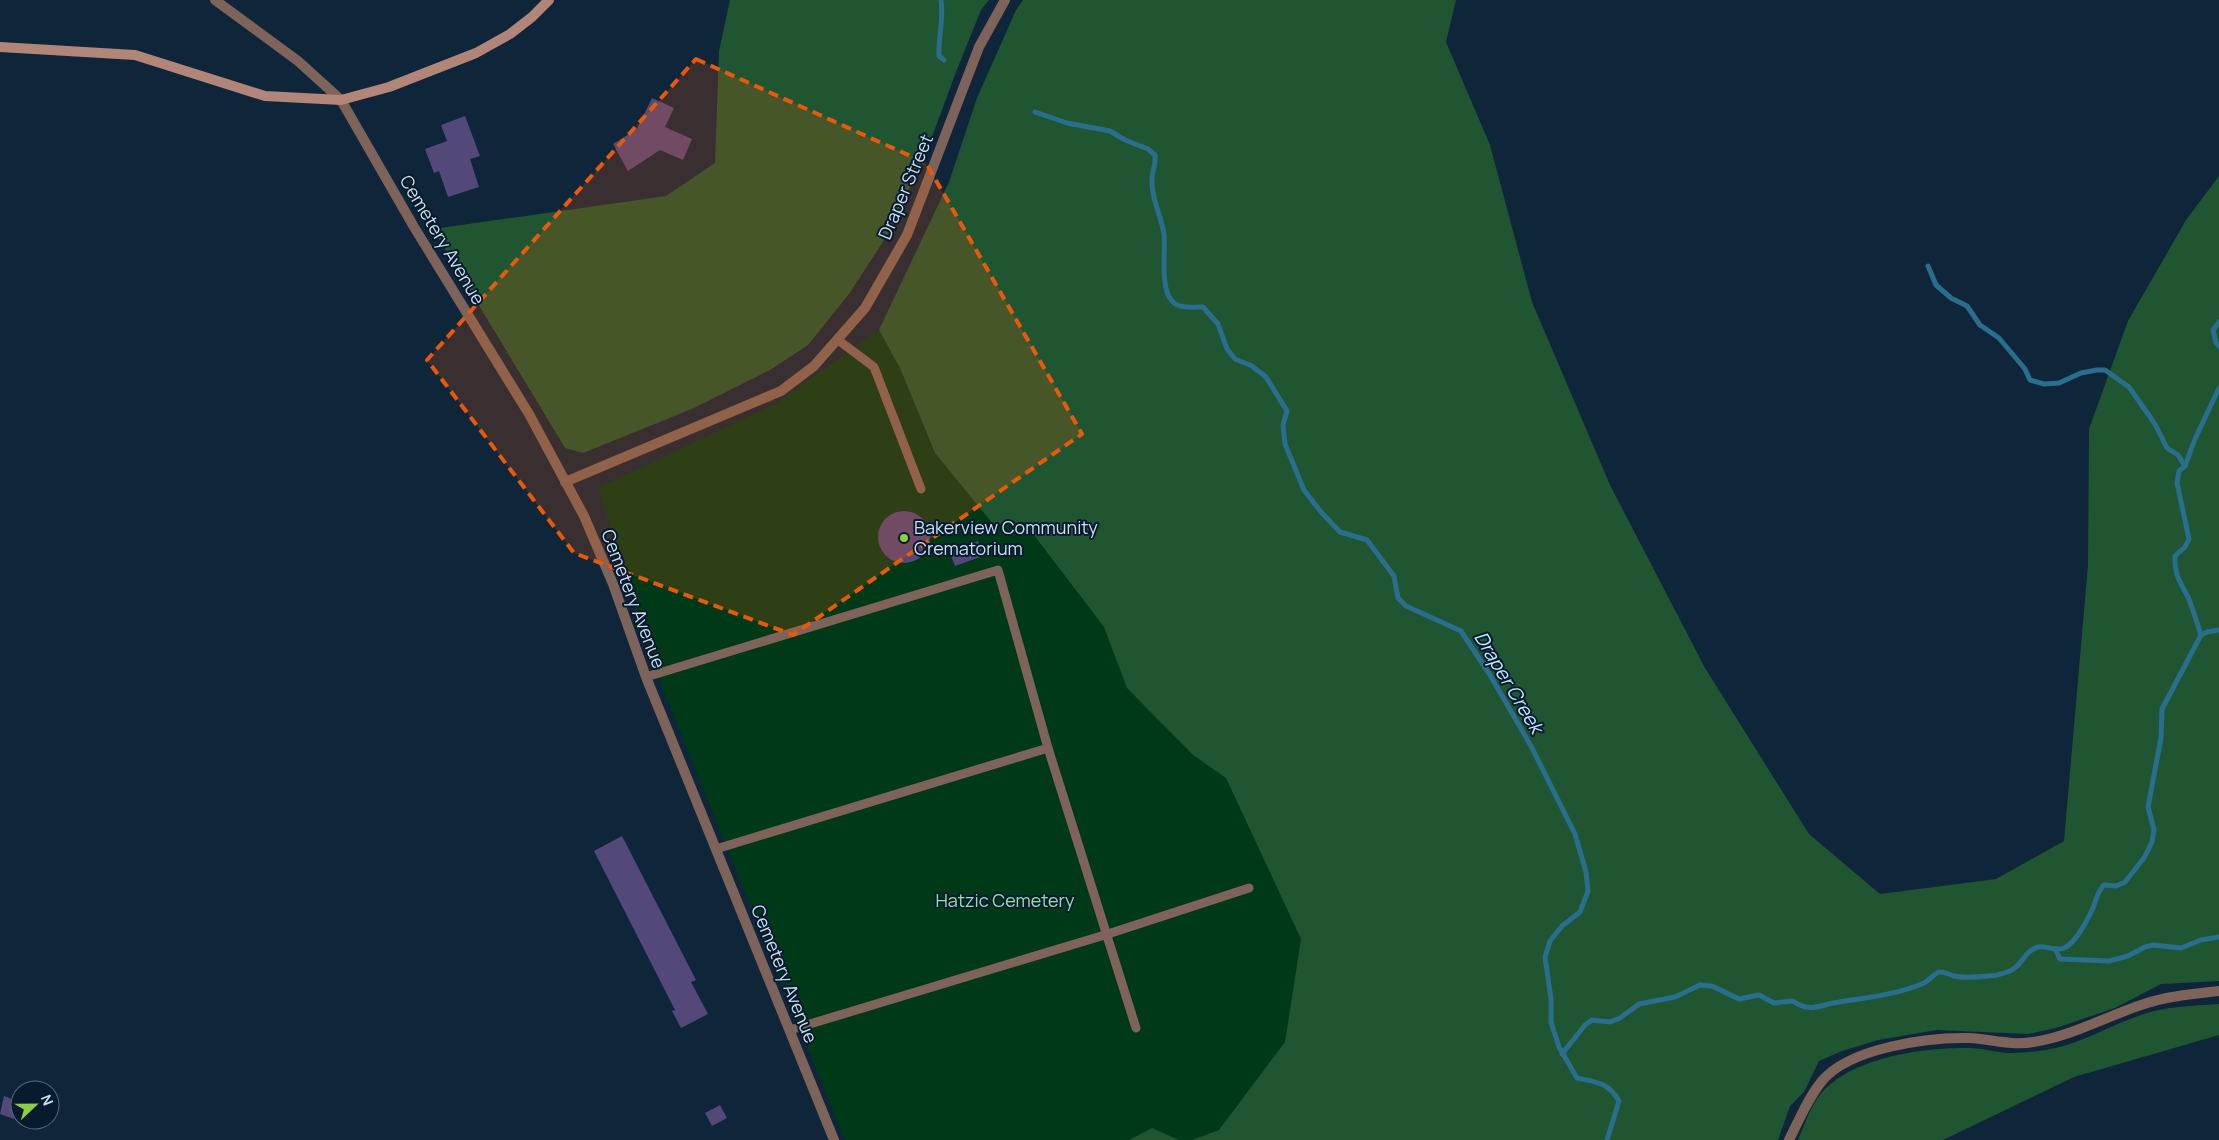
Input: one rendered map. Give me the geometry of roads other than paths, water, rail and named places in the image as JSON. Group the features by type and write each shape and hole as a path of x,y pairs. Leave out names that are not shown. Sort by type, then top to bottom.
{"main road":[{"path":"0,47 135,55 265,96 341,100 389,87 476,53 510,34 532,17 549,0"}],"street":[{"name":"Cemetery Avenue","path":"215,0 298,61 341,100 414,227 529,414 584,516 613,584 646,677 834,1140"},
{"name":"Draper Street","path":"565,482 781,391 814,366 838,340 864,308 907,235 979,47 1005,0"},
{"path":"1788,1140 1811,1096 1823,1079 1847,1061 1912,1043 1952,1039 1968,1038 2009,1043 2032,1043 2087,1027 2164,998 2219,991"}],"lane":[{"path":"838,340 874,367 921,489"},
{"path":"646,677 998,570 1048,748 1136,1028"},
{"path":"716,849 1048,748"},
{"path":"790,1030 1108,934 1249,888"}],"waterway":[{"name":"Draper Creek","path":"941,0 939,56 944,60"},
{"name":"Draper Creek","path":"1035,112 1067,123 1110,131 1125,140 1148,149 1155,155 1152,185 1164,234 1164,270 1169,296 1179,306 1203,307 1218,324 1227,349 1235,359 1252,366 1266,377 1287,411 1283,425 1285,444 1304,490 1340,532 1367,540 1394,576 1398,598 1406,606 1461,631 1490,675 1531,746 1575,834 1586,872 1588,891 1580,912 1562,926 1550,941 1545,957 1551,999 1551,1022 1559,1047 1577,1078 1602,1084 1611,1090 1619,1101 1607,1140"},
{"path":"1928,266 1936,285 1951,298 1967,306 1980,325 1999,338 2025,369 2030,380 2044,384 2059,383 2081,373 2105,370 2129,387 2155,424 2167,448 2178,455 2185,466"},
{"path":"2219,322 2213,330 2216,343 2219,346"},
{"path":"1562,1054 1585,1025 1592,1020 1610,1022 1620,1018 1639,1004 1675,997 1700,985 1712,986 1739,999 1759,995 1774,1003 1793,1001 1799,1005 1811,1008 1903,990 1924,983 1939,972 1962,977 2000,974 2016,967 2035,948 2061,949 2072,942 2093,909 2101,888 2104,885 2116,886 2125,882 2144,858 2152,842 2154,830 2148,807 2161,738 2162,709 2201,635 2190,602 2175,568 2175,556 2185,547 2189,539 2177,483 2179,471 2185,466 2195,439 2219,388"},
{"path":"2201,635 2219,630"},
{"path":"2055,949 2060,959 2109,961 2128,956 2153,945 2181,948 2201,940 2219,937"}],"place":[{"name":"Bakerview Community Crematorium","path":"904,538"}],"park label":[{"name":"Hatzic Cemetery","path":"1005,901"}]}
